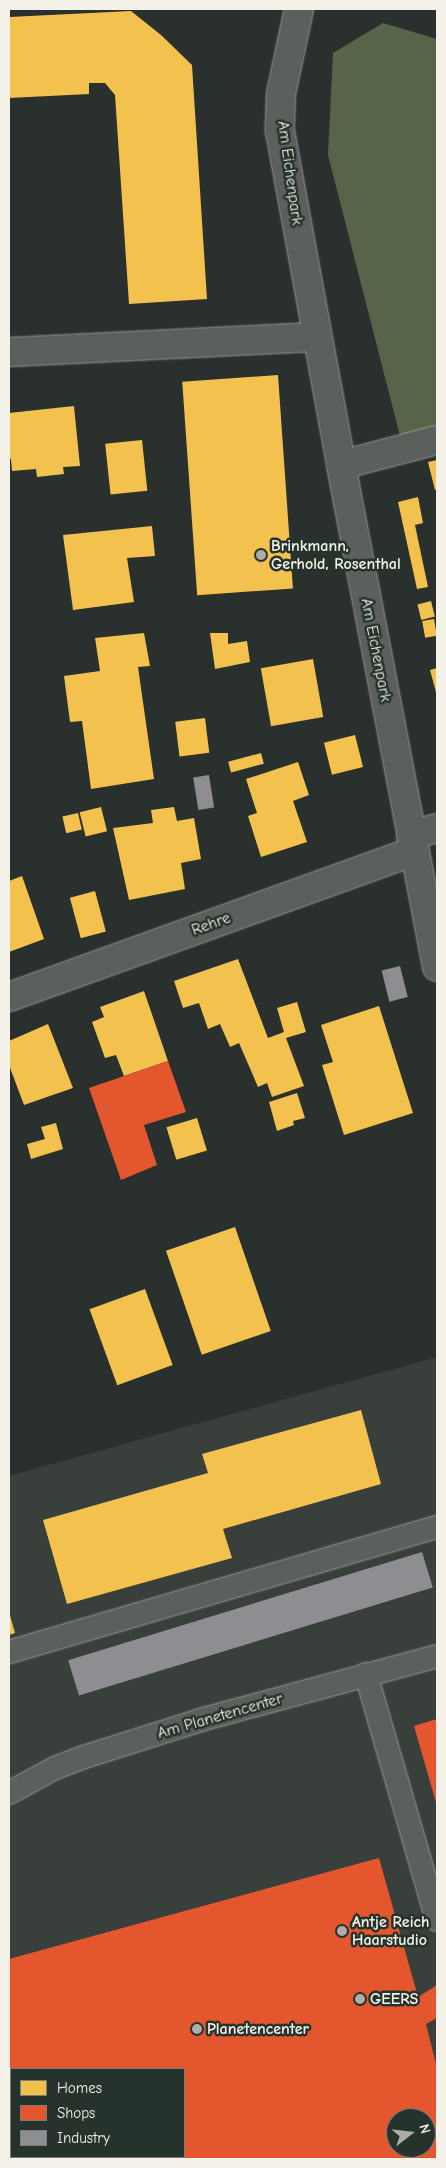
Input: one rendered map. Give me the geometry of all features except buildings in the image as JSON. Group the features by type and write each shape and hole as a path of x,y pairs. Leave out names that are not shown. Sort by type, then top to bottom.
{"street":[{"name":"Am Eichenpark","path":"299,9 281,94 280,131 340,465 437,967"},
{"path":"9,352 317,337"},
{"path":"340,465 437,440"},
{"path":"413,843 437,828"},
{"name":"Rehre","path":"9,997 413,843"}],"lane":[{"path":"9,1652 437,1526"},
{"name":"Am Planetencenter","path":"9,1793 55,1768 84,1757 204,1719 437,1656"},
{"path":"366,1674 437,1920"}],"shaded area":[{"path":"437,1357 437,2159 9,2159 9,1476"}],"green space":[{"path":"383,23 437,39 437,427 400,436 328,155 333,53"}],"place":[{"name":"Brinkmann, Gerhold, Rosenthal","path":"261,555"},
{"name":"Antje Reich Haarstudio","path":"342,1931"},
{"name":"GEERS","path":"360,1999"},
{"name":"Planetencenter","path":"197,2029"}]}
